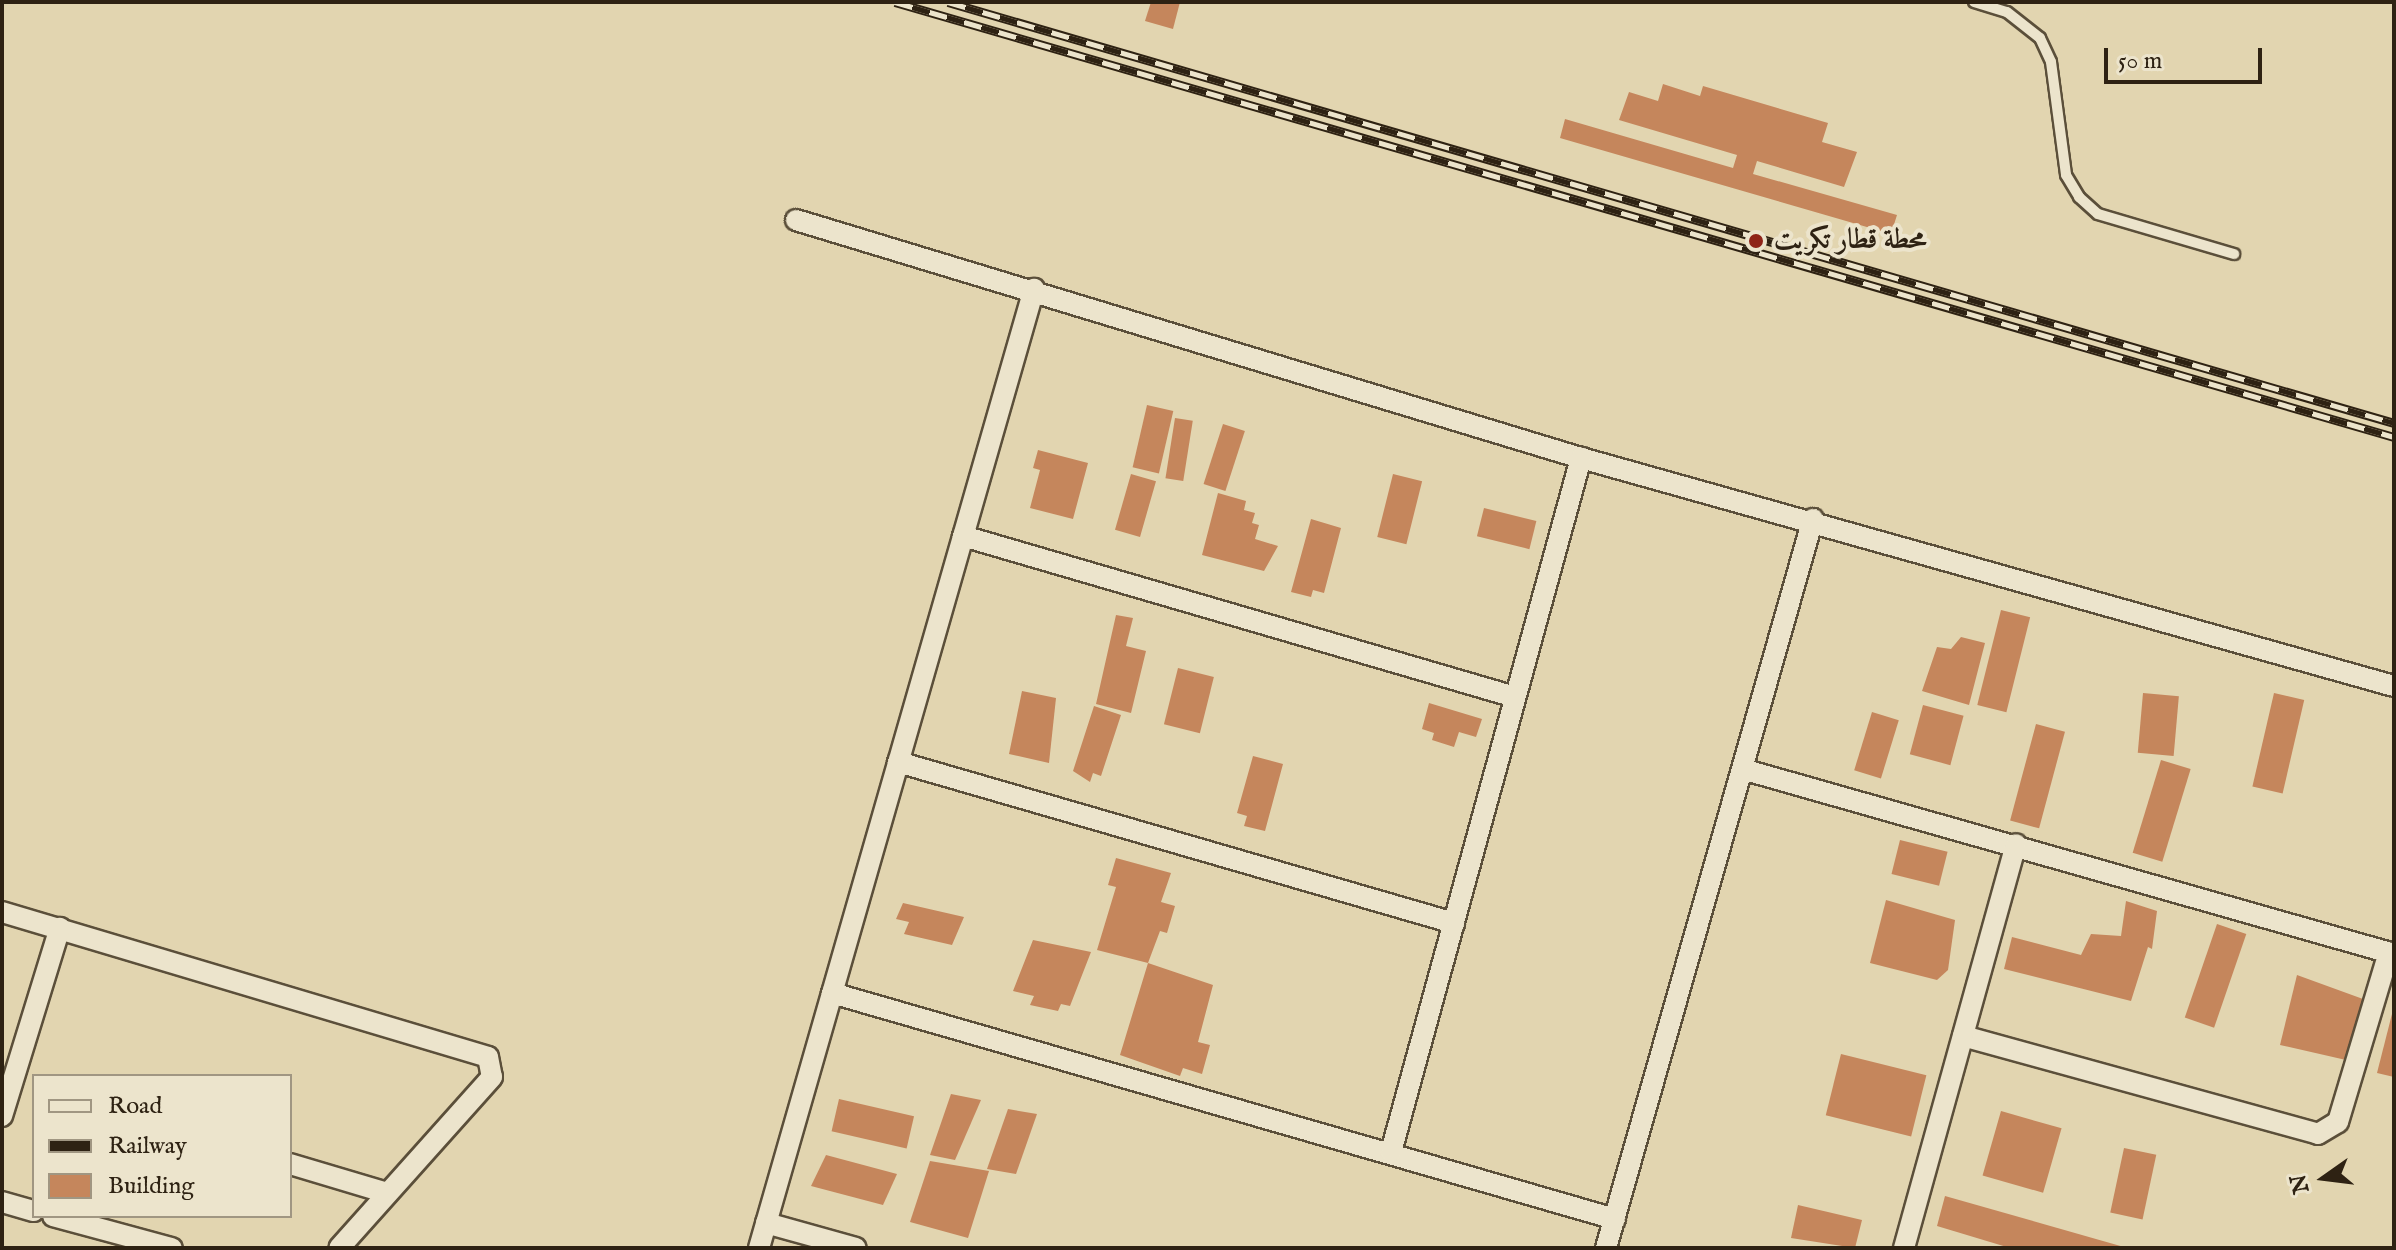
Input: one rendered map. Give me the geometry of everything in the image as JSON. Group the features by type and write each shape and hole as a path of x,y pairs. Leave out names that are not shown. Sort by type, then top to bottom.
{"street":[{"path":"796,220 1034,289 1581,458 1813,519 2394,686"},
{"path":"759,1248 1034,289"},
{"path":"1391,1152 1581,458"},
{"path":"1606,1248 1813,519"},
{"path":"963,536 1515,697"},
{"path":"898,762 1454,923"},
{"path":"1742,769 2016,844 2391,953 2338,1122 2318,1134 1963,1036"},
{"path":"1904,1248 2016,844"},
{"path":"2,912 488,1057 492,1077 339,1248"},
{"path":"2,1116 60,928"},
{"path":"832,993 1615,1219"},
{"path":"13,1082 32,1087"},
{"path":"292,1165 387,1193"},
{"path":"2,1202 32,1210"},
{"path":"60,1218 172,1248"},
{"path":"766,1223 856,1248"}],"lane":[{"path":"1974,2 2007,12 2040,38 2051,62 2059,146 2079,197 2098,214 2234,254"}],"building":[{"path":"1151,2 1180,2 1173,29 1145,21"},
{"path":"1663,84 1700,96 1703,86 1828,123 1822,142 1857,152 1844,187 1757,161 1753,174 1897,215 1891,234 1560,138 1565,119 1733,168 1737,155 1619,120 1629,92 1658,101"},
{"path":"1147,405 1173,411 1159,473 1133,467"},
{"path":"1175,418 1193,421 1183,481 1165,478"},
{"path":"1223,424 1245,431 1225,491 1204,484"},
{"path":"1038,450 1088,463 1073,519 1030,508 1040,470 1033,468"},
{"path":"1131,474 1156,481 1140,537 1115,530"},
{"path":"1393,474 1422,481 1406,544 1377,537"},
{"path":"1218,493 1246,501 1244,510 1255,513 1252,523 1259,525 1255,539 1278,546 1264,571 1202,555"},
{"path":"1484,508 1536,521 1529,549 1477,536"},
{"path":"1311,519 1341,528 1324,593 1313,590 1311,597 1291,592"},
{"path":"2001,610 2030,617 2006,712 1977,705"},
{"path":"1116,615 1133,618 1126,646 1146,651 1131,713 1096,704"},
{"path":"1961,637 1985,643 1969,705 1922,691 1937,647 1951,649"},
{"path":"1178,668 1214,677 1200,733 1164,724"},
{"path":"1022,691 1056,698 1049,763 1009,754"},
{"path":"2143,693 2179,696 2174,756 2138,753"},
{"path":"2274,693 2304,700 2283,794 2252,787"},
{"path":"1429,703 1482,719 1476,737 1459,732 1454,747 1432,740 1434,733 1422,729"},
{"path":"1923,705 1964,716 1950,765 1910,754"},
{"path":"1094,706 1121,715 1101,776 1093,773 1090,782 1073,771"},
{"path":"1872,712 1899,720 1881,779 1854,770"},
{"path":"2036,724 2065,732 2039,828 2010,821"},
{"path":"1253,756 1283,764 1265,831 1244,826 1247,816 1237,813"},
{"path":"2161,760 2191,769 2162,862 2133,853"},
{"path":"1900,840 1948,852 1939,886 1892,874"},
{"path":"1116,858 1171,873 1161,902 1175,906 1167,933 1160,931 1148,963 1097,950 1116,887 1108,885"},
{"path":"1886,900 1955,920 1948,970 1937,980 1870,963"},
{"path":"2126,901 2157,911 2152,949 2148,947 2131,1001 2004,969 2012,937 2081,955 2091,934 2121,936"},
{"path":"903,903 964,917 952,945 904,934 909,922 896,919"},
{"path":"2217,924 2246,934 2214,1028 2185,1018"},
{"path":"1033,940 1091,952 1070,1006 1061,1004 1058,1011 1030,1005 1034,996 1013,991"},
{"path":"1148,963 1213,985 1198,1042 1210,1045 1202,1074 1183,1068 1180,1076 1120,1055"},
{"path":"2297,975 2363,999 2346,1060 2280,1045"},
{"path":"2394,1011 2394,1077 2377,1073"},
{"path":"1841,1054 1926,1075 1911,1136 1826,1115"},
{"path":"951,1094 981,1100 955,1160 930,1155"},
{"path":"839,1099 914,1116 907,1148 832,1131"},
{"path":"1008,1109 1037,1114 1016,1174 987,1169"},
{"path":"2001,1111 2062,1128 2043,1193 1983,1175"},
{"path":"2124,1148 2156,1155 2143,1219 2110,1213"},
{"path":"826,1155 897,1174 883,1205 811,1186"},
{"path":"930,1161 989,1171 968,1238 910,1222"},
{"path":"1945,1196 2124,1248 2010,1248 1937,1226"},
{"path":"1798,1205 1862,1220 1855,1248 1791,1238"}],"railway":[{"path":"895,2 2394,437"},
{"path":"948,2 2394,423"}],"place":[{"name":"محطة قطار تكريت","path":"1756,241"}]}
